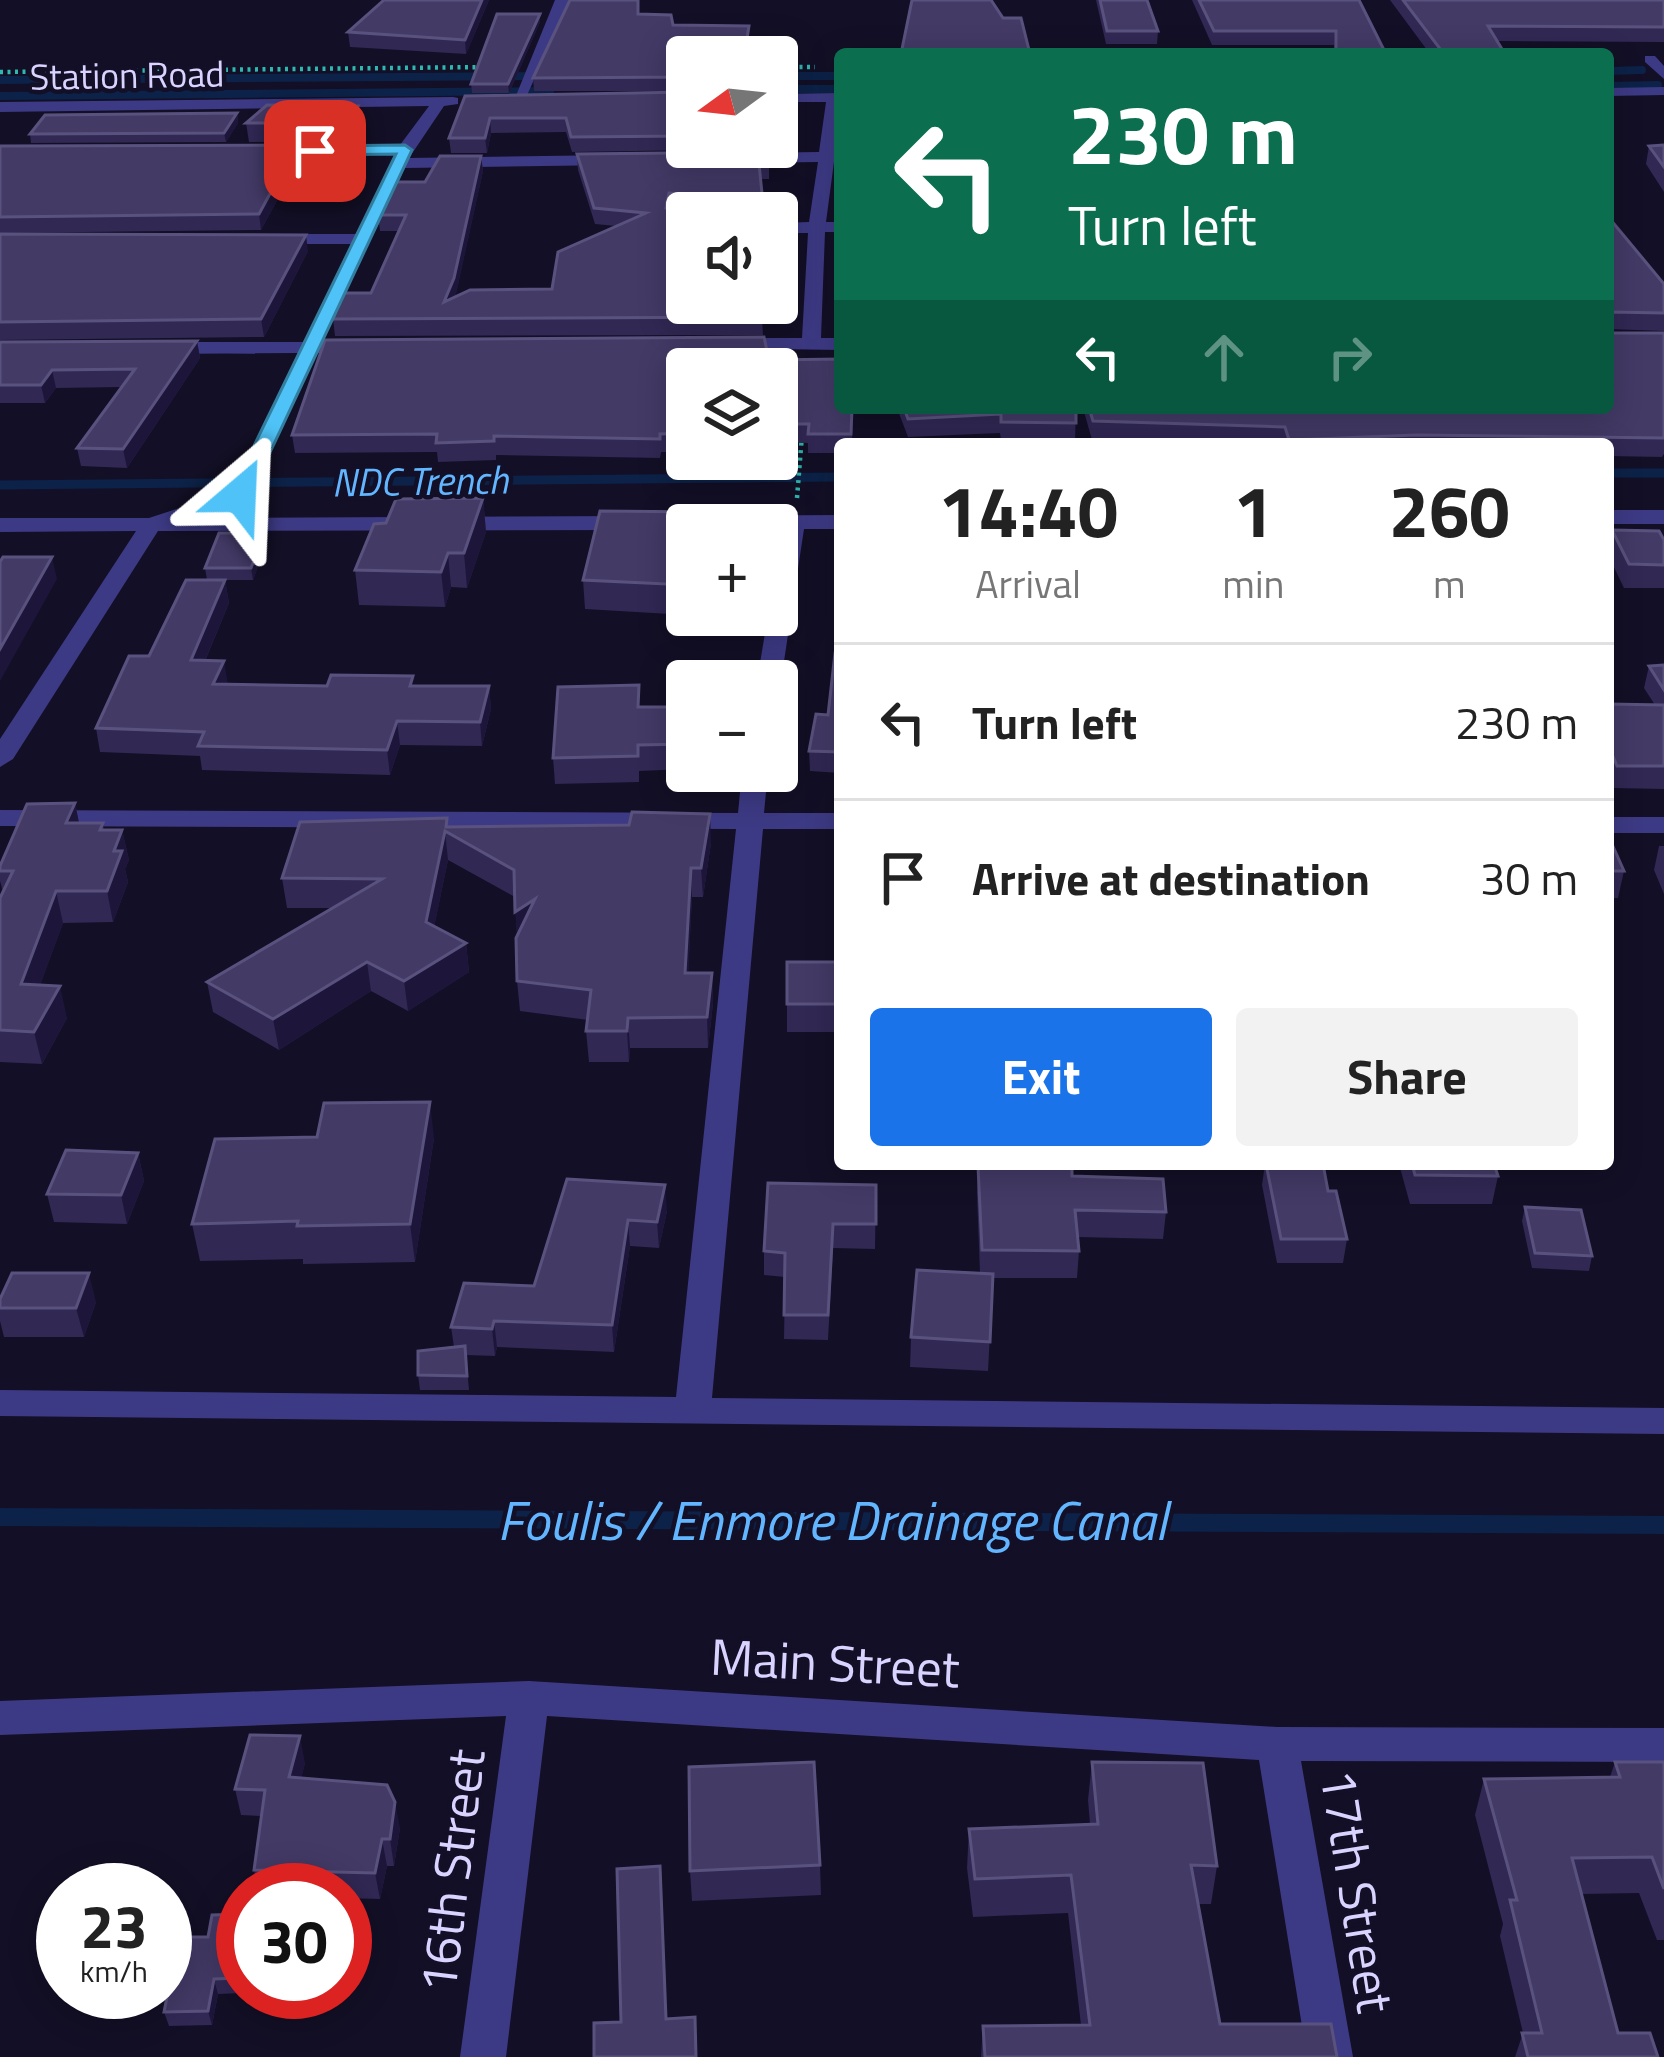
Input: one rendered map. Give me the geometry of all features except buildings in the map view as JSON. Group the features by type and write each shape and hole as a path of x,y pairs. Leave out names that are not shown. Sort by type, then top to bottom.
{"street":[{"path":"518,100 562,0"},
{"path":"1664,58 1650,58 1664,75"},
{"path":"1614,92 1664,91"},
{"path":"798,98 834,97"},
{"path":"498,100 539,100"},
{"path":"0,759 152,524 244,488 402,156 439,101"},
{"name":"Station Road","path":"3,109 478,101"},
{"path":"286,151 635,160"},
{"path":"798,157 832,157 817,227 811,344"},
{"path":"798,227 834,227"},
{"path":"249,239 363,239"},
{"path":"716,344 834,344"},
{"path":"144,348 383,346"},
{"path":"1614,517 1664,517"},
{"path":"798,523 834,522"},
{"path":"0,525 666,523"},
{"path":"692,1411 751,792"},
{"path":"0,818 834,821"},
{"path":"1614,825 1664,825"},
{"path":"0,1402 1664,1421"},
{"name":"Main Street","path":"0,1718 529,1699 1277,1744 1664,1745"},
{"name":"16th Street","path":"483,2057 529,1699"},
{"name":"17th Street","path":"1277,1744 1330,2057"}],"path":[{"path":"0,72 531,68"},
{"path":"796,504 802,434"}],"waterway":[{"path":"1614,71 1642,70"},
{"path":"0,80 538,76"},
{"path":"798,76 834,76"},
{"path":"1614,86 1658,85"},
{"path":"798,89 834,89"},
{"path":"0,96 550,91"},
{"name":"NDC Trench","path":"1614,473 1664,473"},
{"name":"NDC Trench","path":"0,485 834,477"},
{"name":"Foulis / Enmore Drainage Canal","path":"0,1517 1664,1525"}],"route":[{"path":"240,495 405,150 315,151"}]}
